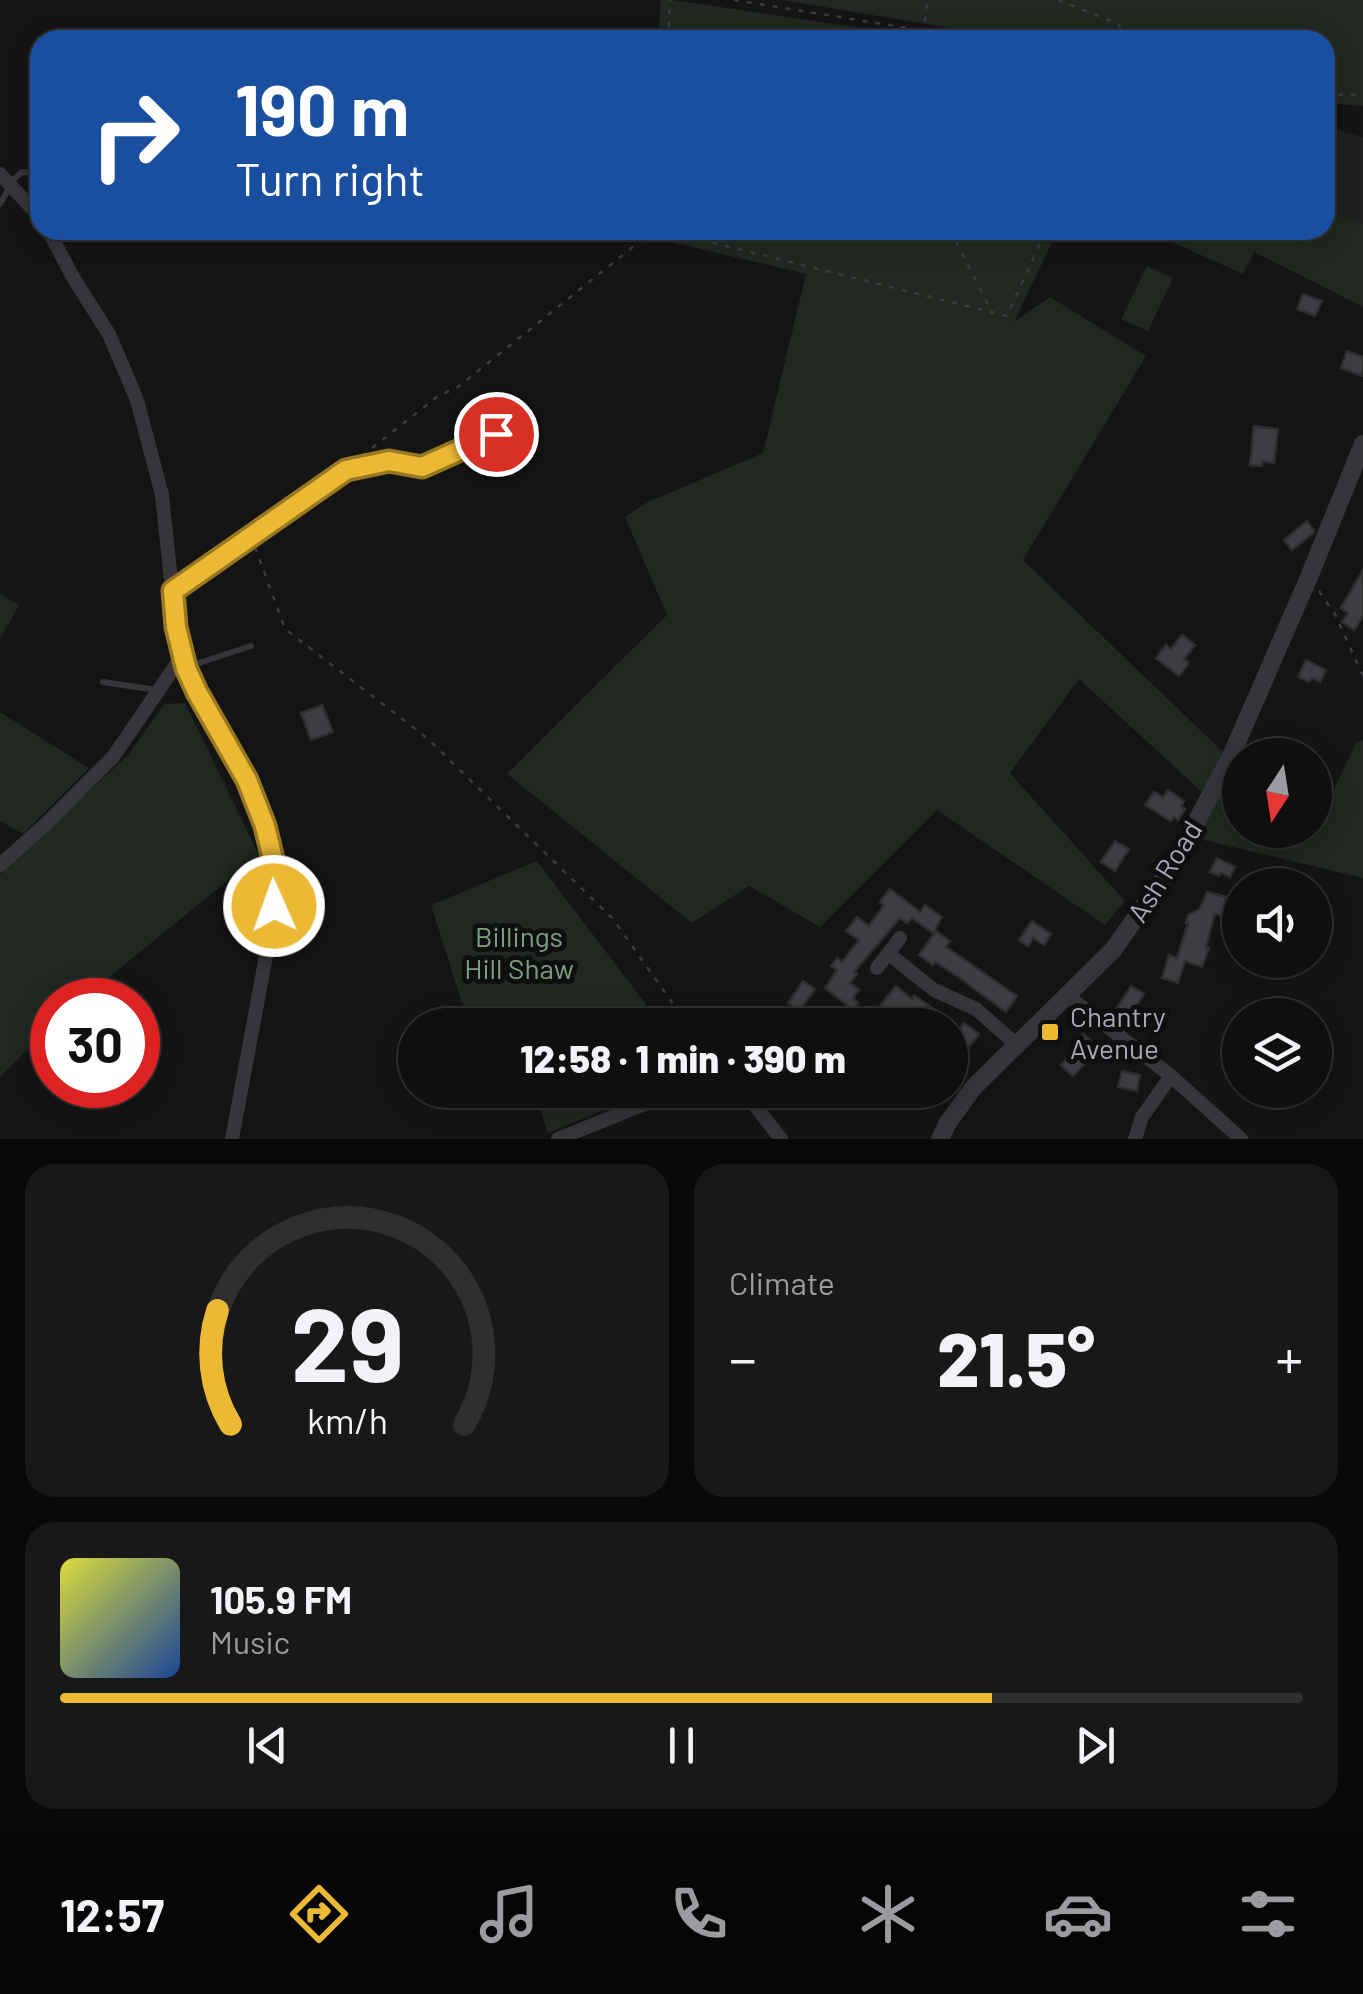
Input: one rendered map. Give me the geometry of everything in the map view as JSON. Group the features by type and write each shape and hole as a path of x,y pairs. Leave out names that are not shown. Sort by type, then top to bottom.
{"street":[{"path":"7,180 30,206"},
{"path":"53,240 108,334 138,400 162,495 184,662 247,780 273,859 274,906 232,1139"},
{"name":"Ash Road","path":"940,1139 973,1088 1113,950 1175,862 1231,756 1310,578 1363,444"},
{"path":"0,865 113,757 160,688 184,662"},
{"path":"160,688 176,684 197,692"},
{"path":"878,968 900,938"},
{"path":"889,954 934,990 976,1009 1018,1046"},
{"path":"1068,996 1171,1076 1241,1139"},
{"path":"1136,1139 1142,1117 1171,1076"},
{"path":"558,1139 634,1108"},
{"path":"756,1108 780,1139"}],"lane":[{"path":"0,204 7,180 30,172"},
{"path":"173,591 346,470 389,461 422,467 496,434"},
{"path":"184,662 252,646"},
{"path":"103,682 160,688"}],"path":[{"path":"668,30 670,0"},
{"path":"734,0 924,30 927,0"},
{"path":"1058,0 1119,24 1119,30"},
{"path":"1335,95 1363,95"},
{"path":"346,470 641,240"},
{"path":"702,240 1007,316 1041,240"},
{"path":"955,240 991,312"},
{"path":"251,537 285,629 427,738 613,919 676,1008"},
{"path":"1310,578 1336,616 1363,676"}],"shaded area":[{"path":"1335,130 1363,137 1363,223 1335,213"}],"green space":[{"path":"661,0 673,0 874,30 659,30"},
{"path":"782,0 1363,0 1363,106 1335,104 1335,30 963,30"},
{"path":"1335,213 1363,223 1363,307 1254,252 1243,274 1167,240 1335,240"},
{"path":"662,240 1053,240 1014,322 1050,297 1146,356 1023,560 1222,751 1203,793 1079,679 1010,773 1125,901 1105,925 937,810 820,927 749,886 692,923 507,774 667,615 625,517 646,503 763,453 806,274"},
{"path":"1147,266 1173,278 1148,331 1121,319"},
{"path":"0,594 19,605 0,639"},
{"path":"185,703 259,855 108,978 30,978 30,1047 0,1077 0,874 128,755 164,704"},
{"path":"0,712 89,768 23,834 0,821"},
{"path":"1363,740 1363,878 1238,848 1332,848 1332,794 1356,743"},
{"path":"1222,789 1222,844 1196,838"},
{"name":"Billings Hill Shaw","path":"537,861 648,1008 464,1008 431,905"},
{"path":"540,1108 608,1108 548,1133"}],"building":[{"path":"1303,294 1322,301 1315,316 1297,309"},
{"path":"1347,351 1363,357 1363,376 1341,368"},
{"path":"1254,426 1278,429 1274,463 1250,465"},
{"path":"1307,521 1313,533 1292,550 1284,540"},
{"path":"1363,570 1363,616 1354,630 1342,622 1348,613 1341,608"},
{"path":"1182,635 1195,645 1184,659 1189,663 1179,676 1156,658 1166,645 1171,649"},
{"path":"1306,660 1326,670 1320,682 1298,677"},
{"path":"322,705 333,732 311,740 301,713"},
{"path":"1168,790 1184,801 1181,806 1185,809 1178,820 1174,817 1171,821 1145,805 1154,792 1163,797"},
{"path":"1115,841 1129,849 1115,871 1101,862"},
{"path":"1217,858 1235,867 1222,868 1219,876 1210,872"},
{"path":"890,889 920,912 925,905 942,917 933,933 912,918 907,923 900,918 854,972 857,974 850,983 859,990 853,998 858,1003 850,1008 825,988 837,970 831,966 837,958 842,962 859,940 846,931 857,917 869,926 884,905 880,902"},
{"path":"1207,892 1222,896 1222,916 1215,914 1202,967 1185,961 1178,983 1162,978 1169,955 1177,958 1188,915 1200,909"},
{"path":"1032,921 1051,934 1044,945 1033,938 1028,946 1019,940"},
{"path":"936,931 950,941 946,947 1017,996 1006,1012 957,976 919,955"},
{"path":"803,981 815,989 801,1008 788,1003"},
{"path":"896,986 932,1008 883,1008 880,1006"},
{"path":"1131,986 1144,994 1130,1016 1117,1008"},
{"path":"968,1026 979,1034 968,1048"},
{"path":"1083,1034 1099,1048 1073,1076 1061,1065 1077,1048 1074,1044"},
{"path":"1122,1071 1140,1075 1137,1091 1118,1087"}],"place":[{"name":"Chantry Avenue","path":"1050,1032"}],"route":[{"path":"274,906 273,859 265,826 247,780 186,668 176,627 173,591 346,470 389,461 422,467 496,434"}]}
